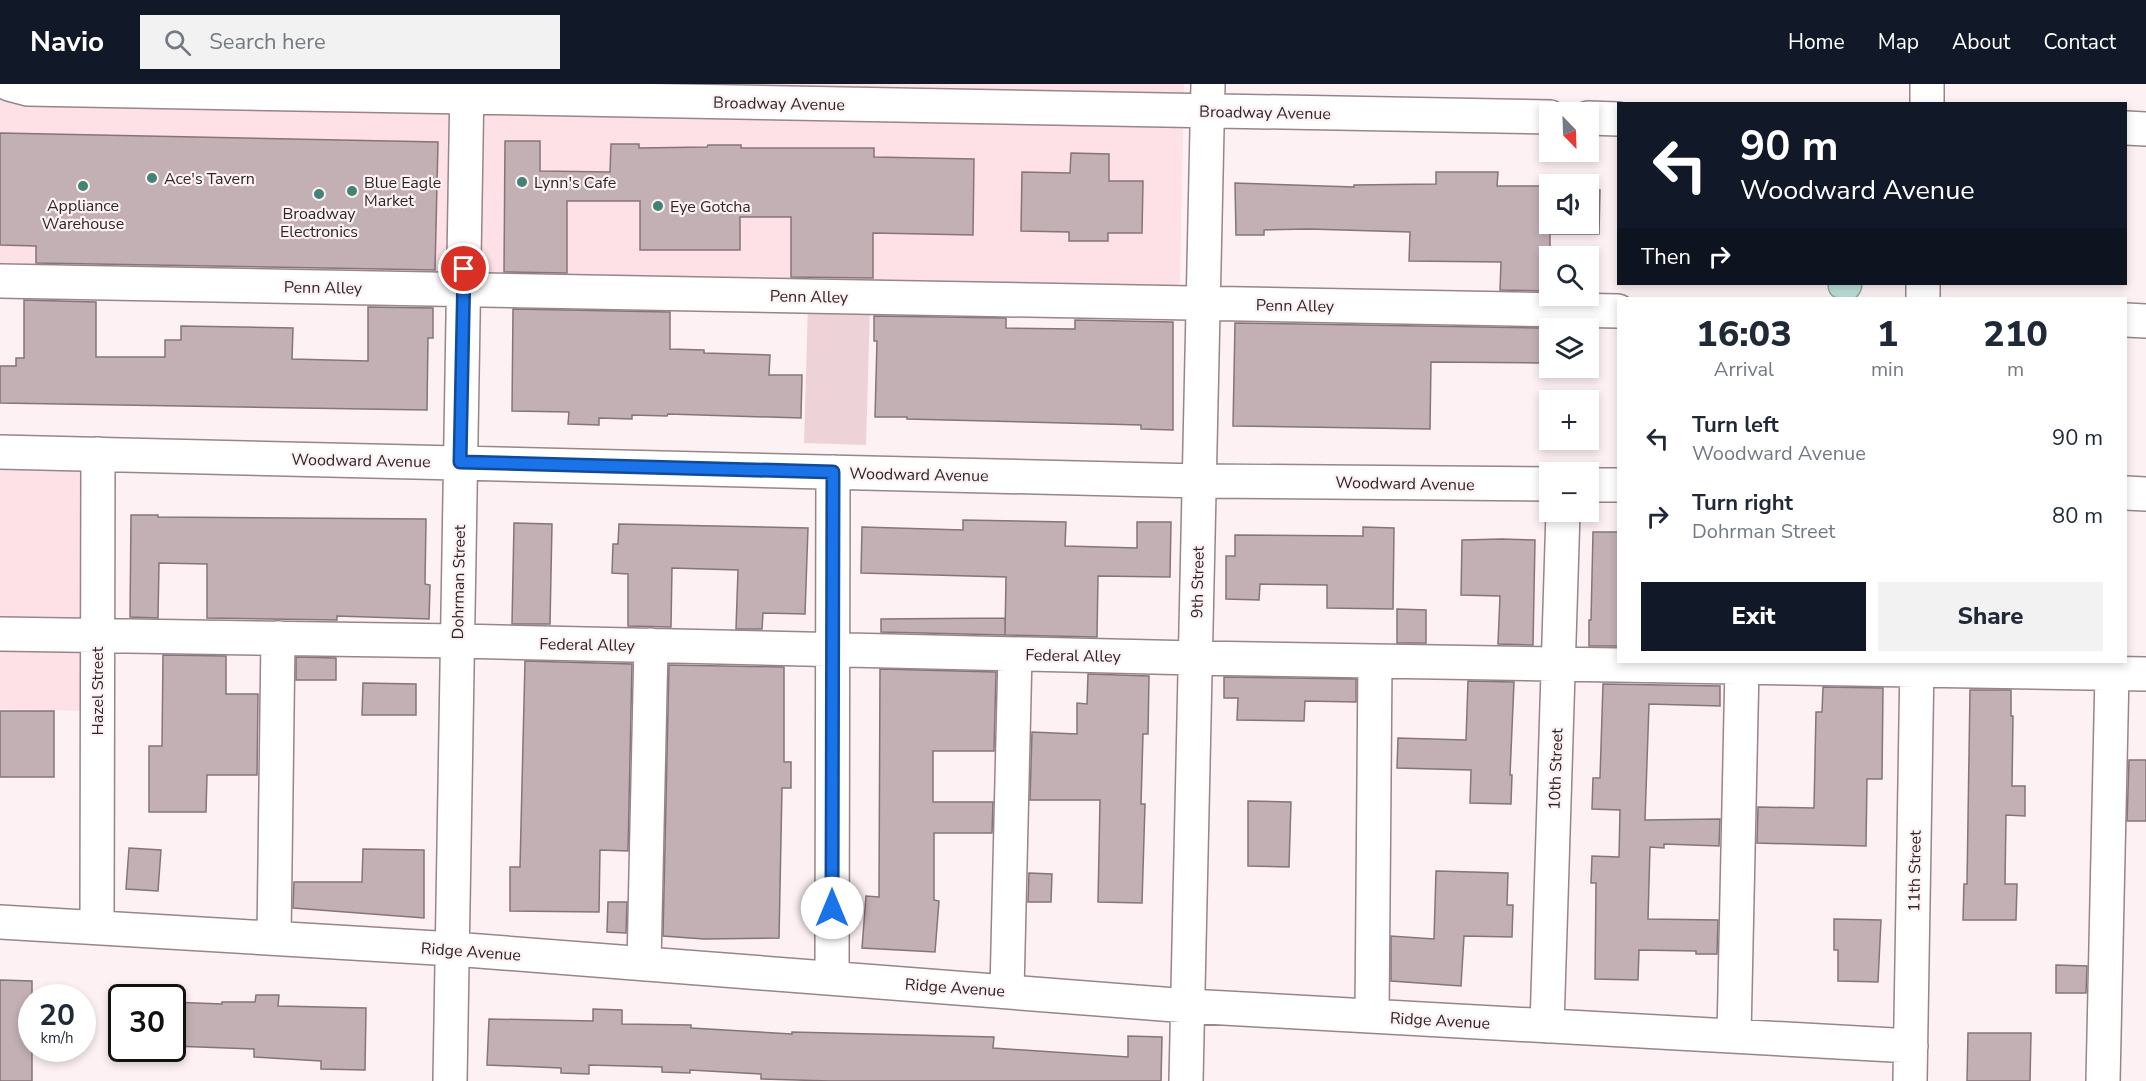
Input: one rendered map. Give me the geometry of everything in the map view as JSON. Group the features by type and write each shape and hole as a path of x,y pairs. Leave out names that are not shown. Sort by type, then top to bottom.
{"street":[{"path":"1926,102 1927,84"},
{"name":"Broadway Avenue","path":"22,86 1208,98 1539,116"},
{"name":"Dohrman Street","path":"450,1081 467,91"},
{"name":"9th Street","path":"1186,1081 1208,98"},
{"path":"1599,118 1617,119"},
{"path":"2127,128 2146,129"},
{"name":"Penn Alley","path":"0,280 1617,311"},
{"path":"2127,320 2146,321"},
{"name":"Woodward Avenue","path":"0,452 1199,481 1539,484"},
{"name":"Hazel Street","path":"97,927 98,454"},
{"path":"832,978 833,472"},
{"path":"1599,485 1617,485"},
{"path":"2127,493 2146,494"},
{"name":"10th Street","path":"1547,1026 1563,522"},
{"name":"Federal Alley","path":"0,634 1742,667 1917,665 2146,674"},
{"path":"274,938 278,638"},
{"path":"644,964 651,645"},
{"path":"1007,991 1015,654"},
{"path":"1372,1016 1375,661"},
{"name":"11th Street","path":"1910,1081 1917,665"},
{"path":"1734,1036 1742,667"},
{"path":"2103,1081 2112,673"},
{"name":"Ridge Avenue","path":"0,921 453,949 1188,1006 1911,1046"}],"shaded area":[{"path":"0,84 1184,84 1180,281 1175,290 0,269"},
{"path":"1828,285 1862,285 1856,297 1834,297"},
{"path":"808,303 870,305 866,445 804,443"},
{"path":"0,452 98,454 97,711 0,709"}],"building":[{"path":"0,133 438,142 435,270 36,263 36,246 0,245"},
{"path":"505,141 540,141 540,171 610,172 611,144 639,144 639,148 741,145 741,148 874,148 874,157 974,159 973,235 873,233 873,278 791,277 791,217 740,217 740,250 640,250 640,201 567,201 567,273 504,272"},
{"path":"1071,153 1109,154 1109,181 1143,181 1142,233 1108,233 1108,241 1069,241 1069,232 1021,231 1022,172 1070,173"},
{"path":"1436,172 1498,172 1497,186 1539,186 1539,234 1550,234 1550,246 1539,246 1539,291 1500,290 1501,262 1409,261 1410,232 1309,229 1264,230 1264,235 1236,235 1235,183 1354,187 1354,185 1436,184"},
{"path":"24,300 96,302 96,357 165,357 165,340 181,340 181,326 293,328 292,359 368,361 368,307 433,308 433,338 428,338 427,410 0,403 0,366 16,366 16,358 24,358"},
{"path":"513,309 670,312 670,349 704,350 704,353 770,355 769,375 802,375 801,418 632,415 632,419 599,418 599,425 568,424 569,412 512,411"},
{"path":"874,316 1006,318 1006,328 1075,329 1075,320 1173,322 1173,430 1141,429 1141,425 875,417 877,341 874,341"},
{"path":"1235,323 1539,328 1539,363 1431,362 1430,429 1233,426"},
{"path":"131,515 426,519 425,584 430,585 429,619 337,616 337,620 207,618 207,564 159,563 158,618 130,617"},
{"path":"963,520 1066,522 1065,546 1137,548 1137,522 1171,522 1170,577 1098,576 1097,637 1005,635 1006,577 861,573 862,527 963,530"},
{"path":"514,523 552,524 550,624 512,624"},
{"path":"619,524 808,528 805,614 763,613 762,629 736,629 738,570 672,568 671,627 628,626 628,574 612,573 613,544 618,544"},
{"path":"1363,527 1394,528 1393,609 1327,608 1327,585 1260,584 1259,600 1226,599 1226,556 1235,556 1235,535 1363,536"},
{"path":"1593,532 1617,532 1617,646 1589,646 1589,620 1591,620"},
{"path":"1462,540 1535,540 1533,645 1498,644 1500,596 1461,595"},
{"path":"1397,609 1426,610 1426,643 1397,643"},
{"path":"1005,618 1005,635 881,632 881,619"},
{"path":"163,655 226,656 226,694 258,694 257,775 207,775 206,812 149,812 149,746 162,746"},
{"path":"296,657 336,658 336,680 296,680"},
{"path":"525,661 632,664 628,851 600,850 599,912 510,911 510,867 520,867"},
{"path":"669,665 784,667 784,762 791,762 791,788 782,788 779,938 704,939 663,936"},
{"path":"880,669 996,672 994,751 933,751 933,802 993,802 992,833 934,833 934,900 939,901 935,952 862,948 866,896 879,897"},
{"path":"1088,674 1149,676 1148,734 1143,734 1141,804 1145,804 1142,903 1098,902 1100,800 1030,800 1032,732 1077,734 1077,703 1087,704"},
{"path":"1224,677 1356,679 1356,702 1305,701 1304,721 1237,720 1238,698 1224,698"},
{"path":"1468,681 1514,682 1511,804 1470,803 1471,770 1397,768 1398,738 1466,740"},
{"path":"363,683 416,684 416,715 362,715"},
{"path":"1603,684 1720,686 1720,706 1649,704 1645,820 1720,819 1719,846 1664,844 1664,848 1650,847 1648,919 1718,920 1717,954 1696,954 1696,951 1639,950 1638,980 1595,979 1596,883 1591,883 1592,856 1619,857 1620,810 1592,809 1593,778 1600,778"},
{"path":"1823,687 1883,688 1882,779 1867,779 1866,846 1757,843 1758,807 1814,808 1816,712 1822,712"},
{"path":"1970,690 2011,690 2012,786 2025,786 2025,816 2006,815 2005,884 2017,884 2016,920 1963,920 1964,884 1967,884"},
{"path":"0,711 54,711 54,777 0,777"},
{"path":"2129,760 2146,760 2146,821 2127,821"},
{"path":"1248,801 1291,802 1289,867 1248,866"},
{"path":"129,848 161,850 158,891 126,889"},
{"path":"363,849 424,850 424,918 293,908 294,882 362,882"},
{"path":"1436,871 1508,873 1507,905 1513,905 1512,937 1464,936 1461,986 1391,981 1391,936 1434,939"},
{"path":"1029,873 1052,874 1051,902 1028,902"},
{"path":"608,902 627,902 626,933 607,932"},
{"path":"1834,919 1881,920 1878,982 1838,981 1838,950 1834,950"},
{"path":"2056,965 2087,966 2086,993 2056,993"},
{"path":"0,980 32,981 32,984 18,984 18,1062 32,1062 32,1081 0,1081"},
{"path":"256,995 279,995 278,1006 366,1008 365,1070 321,1069 321,1061 254,1057 254,1049 186,1047 186,1003 255,1002"},
{"path":"593,1009 622,1010 622,1024 691,1025 691,1028 792,1034 792,1032 994,1037 993,1048 1128,1057 1128,1036 1162,1037 1161,1081 830,1081 761,1079 761,1074 690,1070 690,1073 662,1072 662,1067 589,1065 589,1074 561,1073 561,1068 487,1065 489,1019 593,1021"},
{"path":"1968,1033 2031,1033 2030,1081 1967,1081"}],"place":[{"name":"Ace's Tavern","path":"152,178"},
{"name":"Lynn's Cafe","path":"522,182"},
{"name":"Appliance Warehouse","path":"83,186"},
{"name":"Blue Eagle Market","path":"352,191"},
{"name":"Broadway Electronics","path":"319,194"},
{"name":"Eye Gotcha","path":"658,206"}],"route":[{"path":"464,269 460,462 833,472 832,908"}]}
